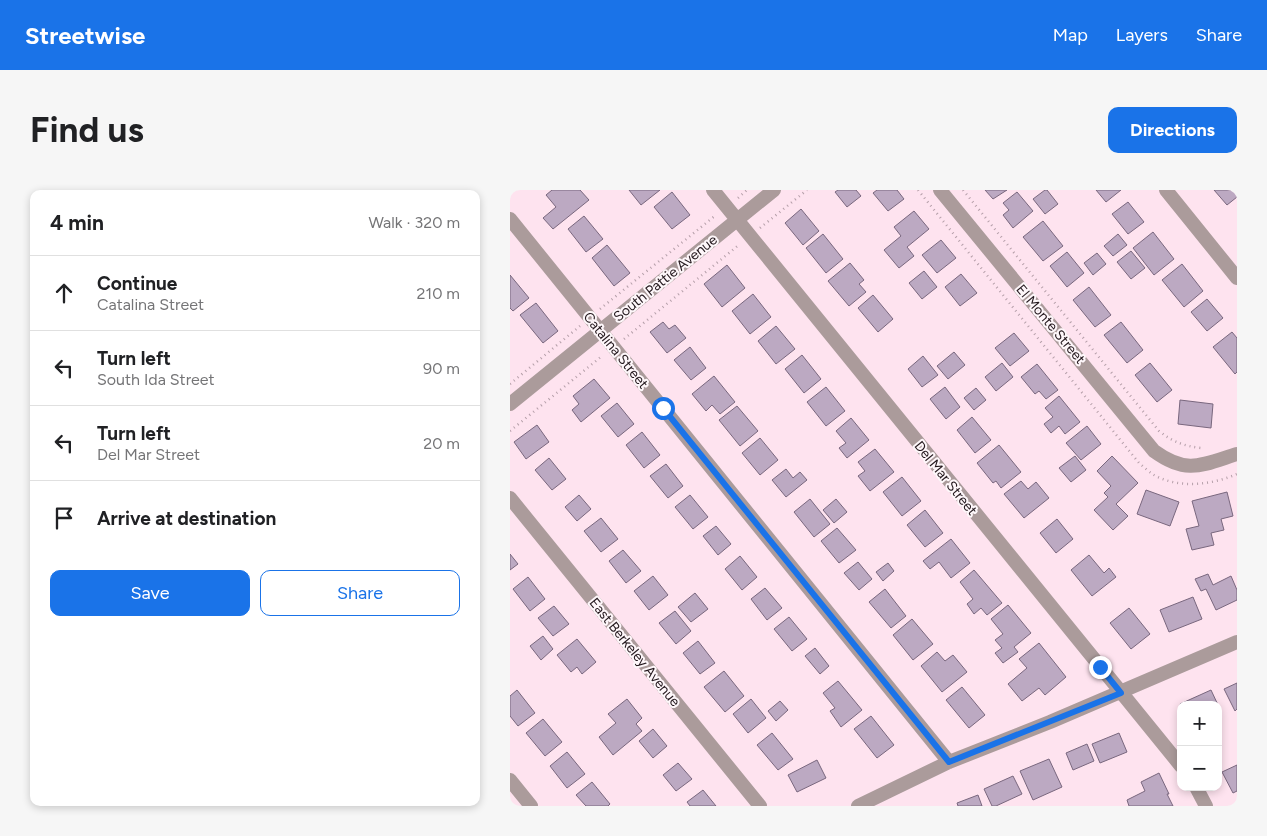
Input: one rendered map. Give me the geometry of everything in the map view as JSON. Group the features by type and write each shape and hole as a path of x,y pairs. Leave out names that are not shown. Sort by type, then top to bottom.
{"street":[{"name":"Del Mar Street","path":"713,190 1177,761"},
{"name":"South Pattie Avenue","path":"510,404 774,190"},
{"name":"El Monte Street","path":"940,190 1147,443 1163,457 1175,464 1194,467 1237,454"},
{"path":"1166,190 1237,278"},
{"name":"Catalina Street","path":"510,218 949,762"},
{"name":"East Berkeley Avenue","path":"510,498 760,806"},
{"path":"858,806 949,762 1121,693 1237,642"},
{"path":"510,780 531,806"},
{"path":"1198,791 1206,806"}],"path":[{"path":"510,384 747,190"},
{"path":"510,431 808,190"},
{"path":"963,190 1159,431 1172,441 1185,446 1202,448"}],"building":[{"path":"552,190 580,190 589,200 553,229 543,218 556,207 546,195"},
{"path":"629,190 660,190 641,205"},
{"path":"838,190 856,190 861,196 847,207 835,192"},
{"path":"877,190 897,190 904,199 888,211 873,193"},
{"path":"985,190 1007,190 993,199"},
{"path":"1045,190 1058,204 1045,214 1033,199"},
{"path":"1096,190 1121,190 1106,202"},
{"path":"1214,190 1237,190 1237,197 1227,205"},
{"path":"672,192 690,215 672,229 654,207"},
{"path":"1017,192 1033,211 1013,228 1003,215 1009,210 1003,203"},
{"path":"1128,202 1144,222 1128,234 1112,214"},
{"path":"801,209 819,231 803,245 785,223"},
{"path":"914,211 929,229 907,247 914,256 899,268 884,250 901,236 894,227"},
{"path":"584,216 603,239 586,252 568,229"},
{"path":"1043,221 1063,246 1043,261 1023,237"},
{"path":"1153,232 1174,259 1154,275 1133,248"},
{"path":"823,234 843,259 826,273 806,248"},
{"path":"1118,234 1127,245 1113,256 1104,246"},
{"path":"941,240 956,258 937,273 922,255"},
{"path":"607,245 630,273 614,286 592,258"},
{"path":"1131,251 1145,268 1131,279 1117,262"},
{"path":"1067,252 1084,273 1067,287 1050,266"},
{"path":"1097,253 1106,264 1093,275 1084,263"},
{"path":"850,263 864,280 859,284 866,292 849,306 828,281"},
{"path":"1182,264 1203,291 1184,307 1162,280"},
{"path":"727,265 745,288 722,307 704,284"},
{"path":"924,271 937,287 922,299 909,283"},
{"path":"961,274 977,293 960,306 945,287"},
{"path":"510,275 529,298 513,311 510,308"},
{"path":"1089,287 1111,315 1095,327 1073,300"},
{"path":"753,294 771,317 750,334 732,311"},
{"path":"873,295 893,319 878,332 858,308"},
{"path":"1207,299 1223,318 1207,331 1191,312"},
{"path":"536,303 558,331 543,343 520,315"},
{"path":"663,322 669,329 675,325 686,338 667,353 650,332"},
{"path":"1121,322 1143,350 1127,363 1104,335"},
{"path":"776,326 795,349 776,364 758,341"},
{"path":"1232,332 1237,338 1237,372 1235,374 1213,347"},
{"path":"1014,333 1029,351 1010,366 995,348"},
{"path":"690,347 706,368 691,380 674,360"},
{"path":"954,352 965,365 948,379 937,366"},
{"path":"802,355 821,379 804,393 785,369"},
{"path":"923,356 938,375 922,387 908,369"},
{"path":"1002,363 1013,377 996,391 985,377"},
{"path":"1150,363 1172,390 1157,402 1135,375"},
{"path":"1037,364 1058,390 1046,399 1039,391 1035,394 1021,377"},
{"path":"714,376 735,402 720,414 712,405 706,411 692,394"},
{"path":"594,379 610,398 581,422 572,410 579,404 573,396"},
{"path":"826,387 845,411 826,426 807,402"},
{"path":"945,387 960,407 946,419 930,399"},
{"path":"976,388 986,400 974,410 964,398"},
{"path":"1059,396 1080,422 1065,434 1059,426 1051,433 1044,424 1053,417 1045,408"},
{"path":"1180,400 1213,404 1211,428 1178,424"},
{"path":"617,403 634,424 618,437 601,416"},
{"path":"737,406 758,431 740,446 719,420"},
{"path":"972,417 991,440 975,453 957,430"},
{"path":"851,418 869,440 847,458 839,448 846,443 836,431"},
{"path":"537,425 549,442 526,459 514,442"},
{"path":"1087,426 1101,444 1081,460 1066,443"},
{"path":"642,432 660,455 644,468 626,445"},
{"path":"760,438 778,460 760,475 742,453"},
{"path":"999,445 1021,472 1001,488 996,481 993,483 977,463"},
{"path":"875,449 894,472 870,491 858,476 865,471 858,462"},
{"path":"1075,456 1086,470 1071,482 1059,468"},
{"path":"1112,456 1138,483 1116,504 1128,516 1113,530 1094,510 1108,497 1104,493 1111,486 1097,471"},
{"path":"549,458 566,479 552,490 535,470"},
{"path":"666,464 683,486 668,498 650,476"},
{"path":"786,469 793,478 800,472 807,480 786,497 772,480"},
{"path":"902,477 921,501 902,516 883,492"},
{"path":"1021,481 1028,489 1036,482 1049,498 1024,518 1004,494"},
{"path":"1146,490 1179,502 1170,526 1137,514"},
{"path":"1227,492 1233,516 1221,519 1224,530 1211,533 1214,545 1192,550 1186,529 1199,526 1192,501"},
{"path":"579,495 591,509 577,521 565,507"},
{"path":"690,495 708,517 693,529 675,507"},
{"path":"810,499 830,524 814,537 794,512"},
{"path":"836,499 847,512 834,523 823,510"},
{"path":"925,510 943,533 925,547 907,525"},
{"path":"601,518 618,539 601,552 584,531"},
{"path":"1057,519 1073,539 1056,553 1040,533"},
{"path":"716,526 731,544 718,555 703,536"},
{"path":"837,528 856,550 839,563 821,541"},
{"path":"951,539 970,563 951,578 939,562 930,569 923,561"},
{"path":"623,550 641,571 626,583 609,561"},
{"path":"510,554 518,564 510,570"},
{"path":"1089,555 1104,573 1109,568 1116,577 1092,596 1071,570"},
{"path":"740,556 757,577 742,590 725,569"},
{"path":"858,562 872,579 859,590 844,573"},
{"path":"888,563 894,571 883,581 876,572"},
{"path":"974,570 1002,603 987,615 981,608 974,614 967,604 973,599 960,582"},
{"path":"1208,574 1213,585 1231,576 1237,590 1237,600 1216,610 1206,589 1201,591 1195,579"},
{"path":"653,576 668,595 649,610 634,591"},
{"path":"528,577 545,599 530,611 513,589"},
{"path":"765,588 782,608 767,620 751,599"},
{"path":"885,589 906,616 891,628 869,602"},
{"path":"695,593 708,609 691,622 678,607"},
{"path":"1193,597 1202,619 1169,632 1160,610"},
{"path":"1008,605 1031,633 1014,647 1018,652 1003,663 995,653 1002,648 995,640 1003,634 991,619"},
{"path":"554,606 569,624 553,636 538,618"},
{"path":"1129,608 1150,634 1131,649 1110,623"},
{"path":"675,611 691,631 676,644 659,623"},
{"path":"789,617 807,639 792,651 774,629"},
{"path":"912,619 933,644 913,660 893,635"},
{"path":"543,636 553,649 541,660 530,646"},
{"path":"577,639 596,662 582,674 577,667 571,672 557,655"},
{"path":"698,641 715,663 700,674 683,653"},
{"path":"1039,643 1066,677 1045,695 1039,688 1022,701 1008,684 1027,668 1019,659"},
{"path":"815,648 829,666 820,674 805,656"},
{"path":"937,652 945,661 953,655 967,672 942,692 921,666"},
{"path":"724,671 744,696 725,712 704,687"},
{"path":"838,681 862,710 841,727 830,711 835,708 823,693"},
{"path":"1237,683 1237,709 1235,711 1224,689"},
{"path":"962,687 985,715 969,728 946,700"},
{"path":"517,690 535,713 518,726 510,716 510,696"},
{"path":"1211,690 1216,701 1187,701"},
{"path":"627,699 642,718 636,724 642,731 613,755 599,737 616,723 608,714"},
{"path":"751,699 766,718 748,733 733,714"},
{"path":"780,701 788,710 776,721 768,711"},
{"path":"871,716 894,745 877,758 854,729"},
{"path":"543,719 562,742 545,756 526,733"},
{"path":"653,729 667,746 653,758 639,741"},
{"path":"772,733 793,759 778,770 757,745"},
{"path":"1119,733 1127,752 1100,763 1092,744"},
{"path":"1087,744 1094,761 1073,770 1066,753"},
{"path":"567,752 585,774 567,788 550,766"},
{"path":"1049,759 1062,787 1033,800 1020,771"},
{"path":"817,760 826,778 797,792 788,775"},
{"path":"678,763 692,779 676,791 663,775"},
{"path":"1237,765 1237,791 1233,793 1222,772"},
{"path":"1159,773 1173,806 1129,806 1127,800 1145,791 1141,782"},
{"path":"1013,776 1022,794 992,806 984,789"},
{"path":"592,782 610,804 608,806 586,806 576,795"},
{"path":"703,790 716,806 690,806 687,802"},
{"path":"978,795 982,806 958,806 957,803"}],"route":[{"path":"663,408 949,762 1121,693 1100,667"}]}
